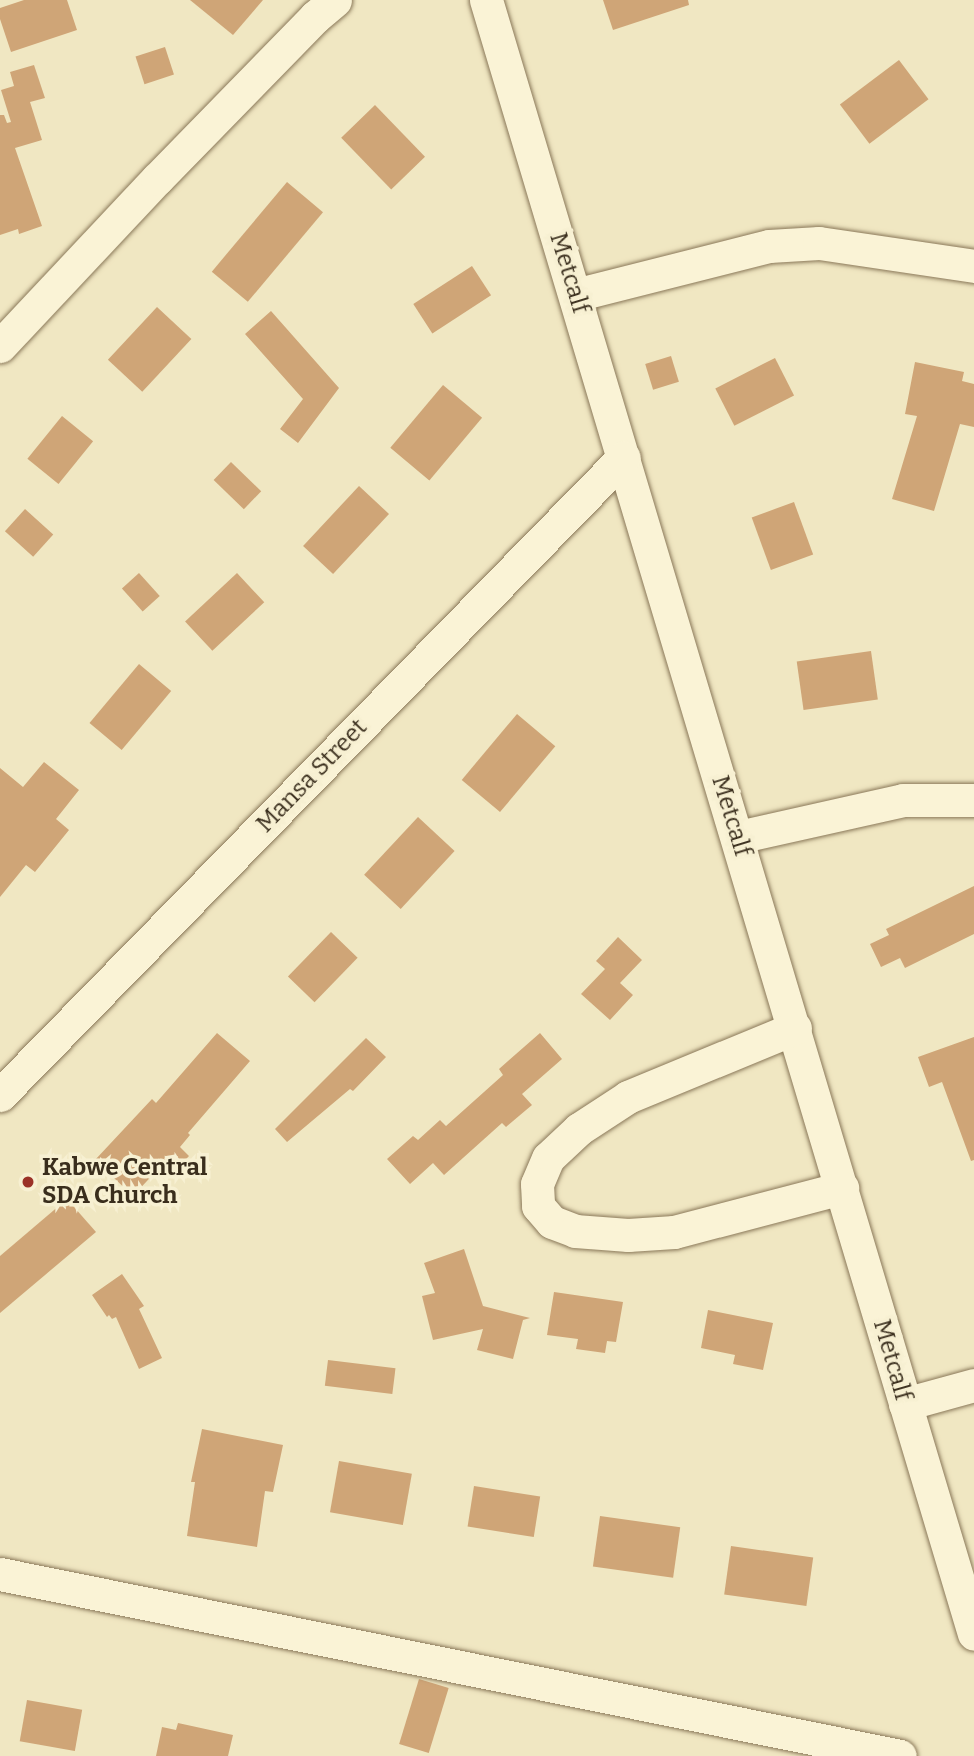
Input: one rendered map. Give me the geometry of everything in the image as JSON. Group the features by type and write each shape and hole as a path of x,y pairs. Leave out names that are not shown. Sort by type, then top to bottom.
{"street":[{"path":"0,346 157,179 315,17 335,0"},
{"name":"Metcalf","path":"486,0 974,1634"},
{"path":"575,295 769,246 830,244 974,266"},
{"name":"Mansa Street","path":"0,1095 624,457"},
{"path":"738,837 902,800 974,800"},
{"path":"794,1028 628,1097 579,1129 548,1158 537,1184 538,1206 552,1222 575,1231 628,1235 674,1232 842,1188"},
{"path":"905,1404 974,1385"},
{"path":"0,1574 900,1756"}],"building":[{"path":"24,0 67,0 77,30 11,52 0,19 0,8"},
{"path":"190,0 263,0 233,35"},
{"path":"603,0 688,0 689,5 613,30"},
{"path":"165,47 174,75 144,84 136,57"},
{"path":"899,60 928,99 869,144 840,105"},
{"path":"34,65 45,98 30,102 42,140 15,148 42,226 19,234 18,229 0,235 0,115 4,115 7,123 11,122 1,90 14,86 10,72"},
{"path":"375,105 425,157 391,189 341,138"},
{"path":"287,182 323,212 248,302 212,272"},
{"path":"472,266 491,295 432,333 413,304"},
{"path":"157,307 191,339 142,392 108,360"},
{"path":"271,311 339,388 298,443 280,429 303,399 245,334"},
{"path":"671,356 679,382 653,390 645,364"},
{"path":"775,358 794,395 734,426 715,388"},
{"path":"915,362 964,372 962,381 974,384 974,427 960,424 934,511 892,499 917,416 905,414"},
{"path":"443,385 482,418 429,481 390,448"},
{"path":"62,416 93,441 58,484 27,459"},
{"path":"231,462 261,491 244,509 214,480"},
{"path":"359,486 389,514 333,574 303,546"},
{"path":"794,502 813,555 771,570 752,517"},
{"path":"25,509 53,534 33,557 5,531"},
{"path":"139,573 160,596 143,611 122,588"},
{"path":"237,573 264,602 212,651 185,621"},
{"path":"871,651 878,700 804,710 797,661"},
{"path":"139,664 171,691 122,750 90,723"},
{"path":"517,714 555,746 500,812 462,780"},
{"path":"44,762 79,790 56,819 69,830 35,872 26,865 0,897 0,768 23,787"},
{"path":"418,817 455,851 401,909 364,875"},
{"path":"974,886 974,934 905,968 900,958 881,967 870,944 889,935 886,929"},
{"path":"331,932 358,958 315,1002 288,977"},
{"path":"618,937 642,960 620,983 633,995 610,1020 581,994 605,969 596,961"},
{"path":"217,1033 250,1061 188,1133 190,1135 180,1147 189,1156 170,1176 160,1167 133,1196 95,1160 152,1099 156,1103"},
{"path":"540,1033 562,1059 522,1094 532,1105 506,1127 502,1123 444,1175 433,1163 410,1184 387,1159 413,1136 418,1140 440,1120 446,1126 503,1075 499,1069"},
{"path":"974,1037 974,1160 971,1161 942,1082 929,1087 918,1057"},
{"path":"366,1038 386,1057 353,1091 350,1089 287,1142 275,1129"},
{"path":"67,1199 96,1232 0,1313 0,1256"},
{"path":"464,1249 483,1306 530,1318 523,1320 513,1359 477,1350 483,1329 433,1340 422,1296 435,1293 424,1263"},
{"path":"122,1274 144,1306 139,1309 162,1358 139,1369 116,1317 107,1317 92,1295"},
{"path":"554,1292 623,1302 616,1342 607,1341 605,1353 576,1349 578,1339 547,1335"},
{"path":"708,1310 773,1323 763,1370 733,1364 735,1355 701,1348"},
{"path":"328,1360 395,1368 392,1394 325,1386"},
{"path":"202,1429 283,1445 273,1492 265,1491 257,1547 187,1536 195,1482 191,1482"},
{"path":"339,1461 412,1474 403,1525 330,1512"},
{"path":"474,1486 540,1496 534,1537 468,1526"},
{"path":"600,1516 680,1527 673,1578 593,1567"},
{"path":"731,1546 813,1558 806,1606 724,1595"},
{"path":"419,1679 449,1688 429,1753 399,1744"},
{"path":"27,1700 82,1710 75,1751 20,1741"},
{"path":"178,1723 233,1735 228,1756 156,1756 162,1727 176,1730"}],"place":[{"name":"Kabwe Central SDA Church","path":"28,1182"}]}
